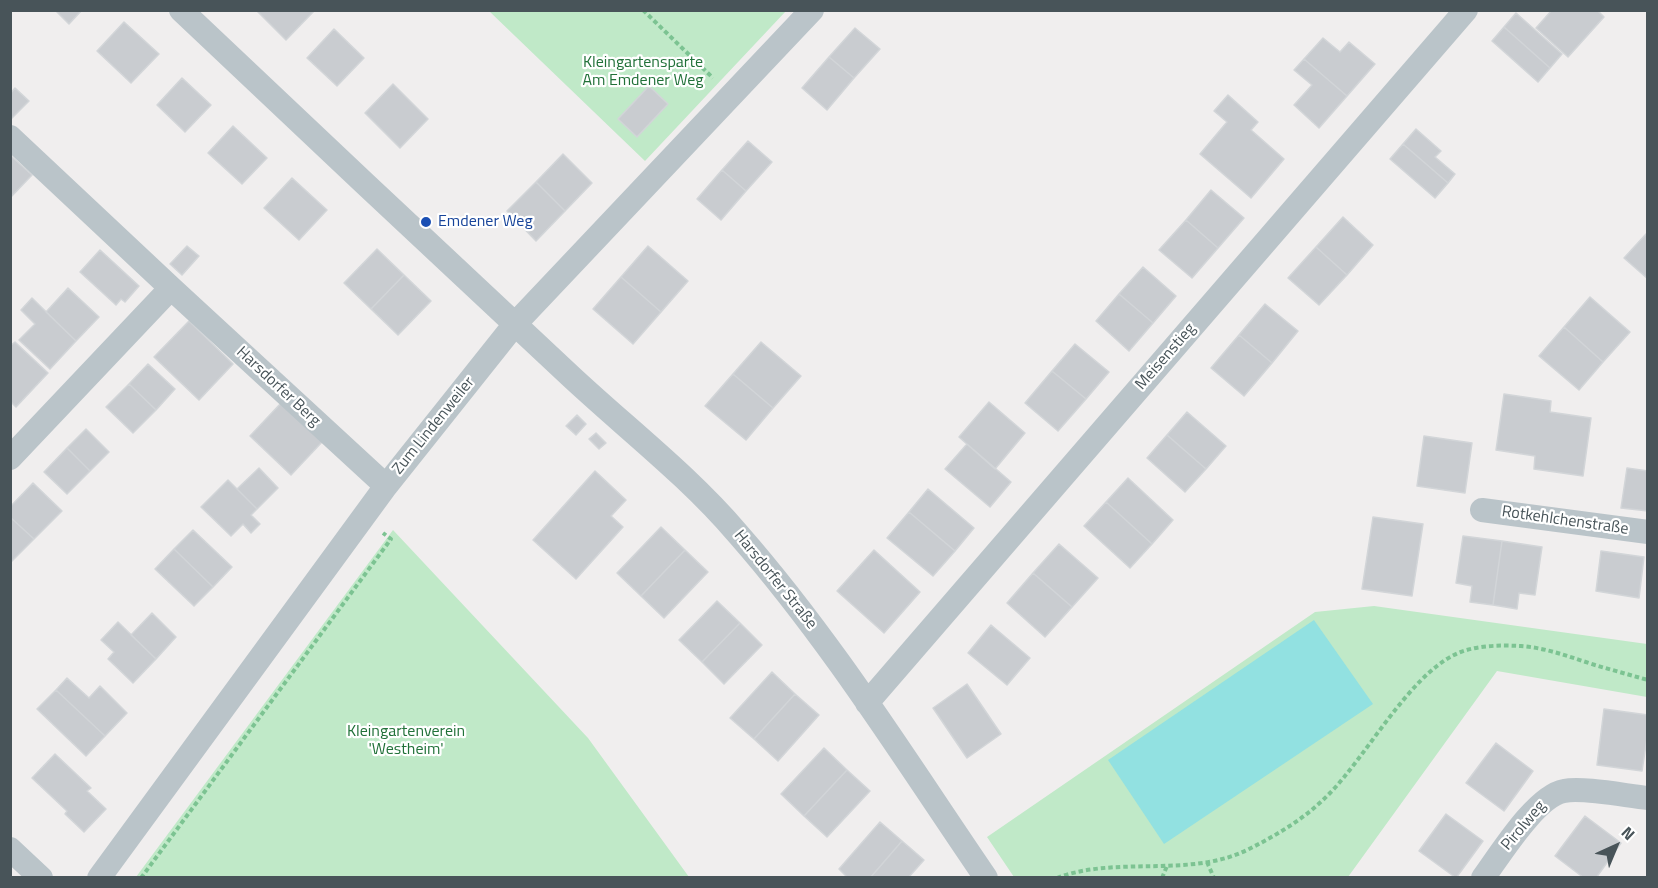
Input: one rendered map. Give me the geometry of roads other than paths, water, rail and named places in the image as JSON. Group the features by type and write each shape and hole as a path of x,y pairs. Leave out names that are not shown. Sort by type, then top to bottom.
{"street":[{"path":"181,10 515,324"},
{"name":"Zum Lindenweiler","path":"99,878 386,486 515,324 812,10"},
{"name":"Meisenstieg","path":"867,703 1466,10"},
{"name":"Harsdorfer Berg","path":"10,136 386,486"},
{"path":"10,458 171,288"},
{"name":"Harsdorfer Straße","path":"515,324 668,464 730,525 788,594 867,703 986,878"},
{"name":"Rotkehlchenstraße","path":"1482,510 1647,532"},
{"name":"Pirolweg","path":"1483,878 1533,812 1553,794 1570,790 1647,798"},
{"path":"10,849 41,878"}],"water":[{"path":"1314,620 1373,704 1164,844 1108,760"}],"place":[{"name":"Emdener Weg","path":"426,222"}],"park label":[{"name":"Kleingartensparte Am Emdener Weg","path":"643,72"},
{"name":"Kleingartenverein 'Westheim'","path":"406,741"}]}
